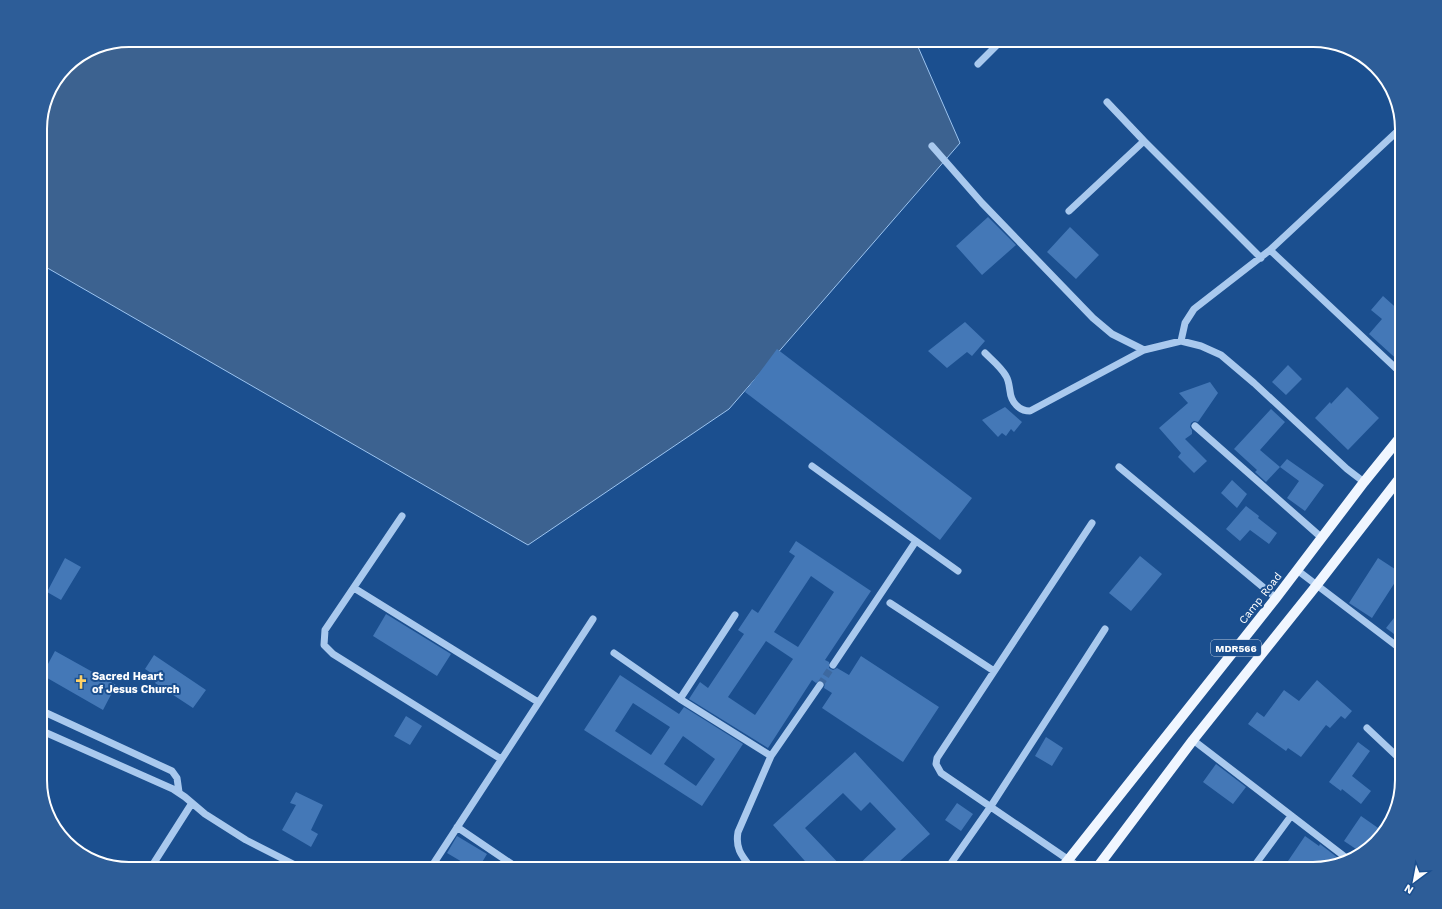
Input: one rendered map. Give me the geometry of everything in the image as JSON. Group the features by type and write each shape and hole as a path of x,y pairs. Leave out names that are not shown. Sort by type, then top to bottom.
{"main road":[{"name":"Camp Road","path":"1067,862 1276,598 1296,570 1395,444"},
{"name":"MDR566","path":"1101,862 1193,740 1395,484"}],"street":[{"path":"978,64 995,47"},
{"path":"1107,102 1261,258"},
{"path":"1181,341 1185,323 1194,309 1261,258 1395,134"},
{"path":"1069,211 1144,141"},
{"path":"932,146 974,195 1093,318 1112,334 1144,350"},
{"path":"1270,250 1395,367"},
{"path":"985,353 1007,377 1010,393 1015,403 1024,411 1030,411 1144,350 1181,341 1201,346 1221,355 1347,469 1364,482"},
{"path":"1195,426 1322,538"},
{"path":"812,466 958,571"},
{"path":"1119,467 1276,598"},
{"path":"402,516 325,630 324,644 333,654 501,759"},
{"path":"1073,862 941,773 936,764 937,758 1092,523"},
{"path":"833,665 916,541"},
{"path":"1296,570 1395,645"},
{"path":"354,588 538,702"},
{"path":"890,603 994,671"},
{"path":"680,698 735,615"},
{"path":"434,862 593,619"},
{"path":"952,862 991,806 1105,629"},
{"path":"614,653 680,698 771,756"},
{"path":"747,862 742,856 738,846 738,832 771,756 820,685"},
{"path":"47,713 172,772 177,778 179,792"},
{"path":"1367,728 1395,754"},
{"path":"47,733 179,792 211,818 246,840 289,862"},
{"path":"1193,740 1344,856"},
{"path":"154,862 192,803"},
{"path":"1257,862 1291,816"},
{"path":"457,827 509,862"}],"water":[{"path":"128,47 918,47 960,143 729,409 528,545 47,268 47,123 51,102 55,92 75,67 92,55 102,51"}],"building":[{"path":"988,217 1016,245 982,275 956,246"},
{"path":"1070,227 1099,255 1076,279 1047,252"},
{"path":"1383,296 1395,307 1395,358 1369,334 1382,319 1371,310"},
{"path":"965,322 985,341 972,356 967,352 947,368 928,351"},
{"path":"777,349 972,498 940,540 745,392"},
{"path":"1288,365 1302,379 1286,395 1272,382"},
{"path":"1210,382 1218,393 1198,422 1194,421 1191,423 1190,427 1192,434 1185,439 1207,461 1194,473 1178,457 1181,453 1159,428 1188,403 1179,393"},
{"path":"1347,387 1379,418 1348,450 1315,418"},
{"path":"1005,407 1022,422 1014,432 1011,429 1006,436 1002,433 998,437 982,420"},
{"path":"1271,409 1285,422 1260,450 1280,467 1266,482 1255,472 1257,470 1234,449"},
{"path":"1287,459 1324,485 1305,511 1287,498 1299,481 1280,467"},
{"path":"1232,480 1247,494 1237,508 1221,493"},
{"path":"1246,506 1277,533 1269,544 1250,530 1240,541 1226,529"},
{"path":"796,541 871,591 825,660 829,662 829,668 833,670 837,668 849,675 861,656 939,707 903,762 822,708 832,693 824,688 825,683 821,680 816,683 812,680 768,748 689,699 700,682 708,688 744,634 738,630 752,609 758,613 795,556 789,552","holes":["811,576 834,592 798,647 774,632","766,641 793,659 755,715 728,697"]},
{"path":"1140,556 1162,574 1131,611 1109,593"},
{"path":"65,558 81,567 61,600 47,592"},
{"path":"1378,558 1395,569 1395,582 1372,618 1349,603"},
{"path":"386,614 451,654 437,676 373,636"},
{"path":"1395,617 1395,635 1386,628"},
{"path":"55,651 116,685 103,710 47,678 47,666"},
{"path":"154,655 206,690 193,708 155,683 159,678 145,669"},
{"path":"620,675 679,714 684,707 743,744 702,806 584,730","holes":["633,703 670,727 651,755 615,731","683,736 715,759 696,786 664,764"]},
{"path":"1317,680 1352,711 1345,719 1341,716 1330,728 1326,725 1301,757 1288,748 1286,751 1248,724 1257,712 1264,717 1284,690 1299,701"},
{"path":"406,716 422,726 410,745 394,736"},
{"path":"1046,737 1063,748 1052,766 1035,756"},
{"path":"1358,742 1370,751 1352,776 1371,791 1361,804 1342,789 1341,791 1329,782"},
{"path":"855,752 930,834 899,862 861,862 896,829 870,802 861,811 843,793 805,828 837,862 806,862 773,825"},
{"path":"1216,764 1246,787 1233,804 1203,782"},
{"path":"296,792 323,805 311,830 318,834 311,847 282,830 296,805 290,803"},
{"path":"957,803 973,814 961,831 945,820"},
{"path":"1361,816 1379,829 1371,838 1356,849 1344,841"},
{"path":"457,836 487,854 482,862 462,862 447,853"},
{"path":"1305,836 1319,846 1320,844 1338,858 1314,862 1288,861"}],"tunnel":[{"path":"820,685 833,665"}],"place":[{"name":"Sacred Heart of Jesus Church","path":"81,682"}]}
